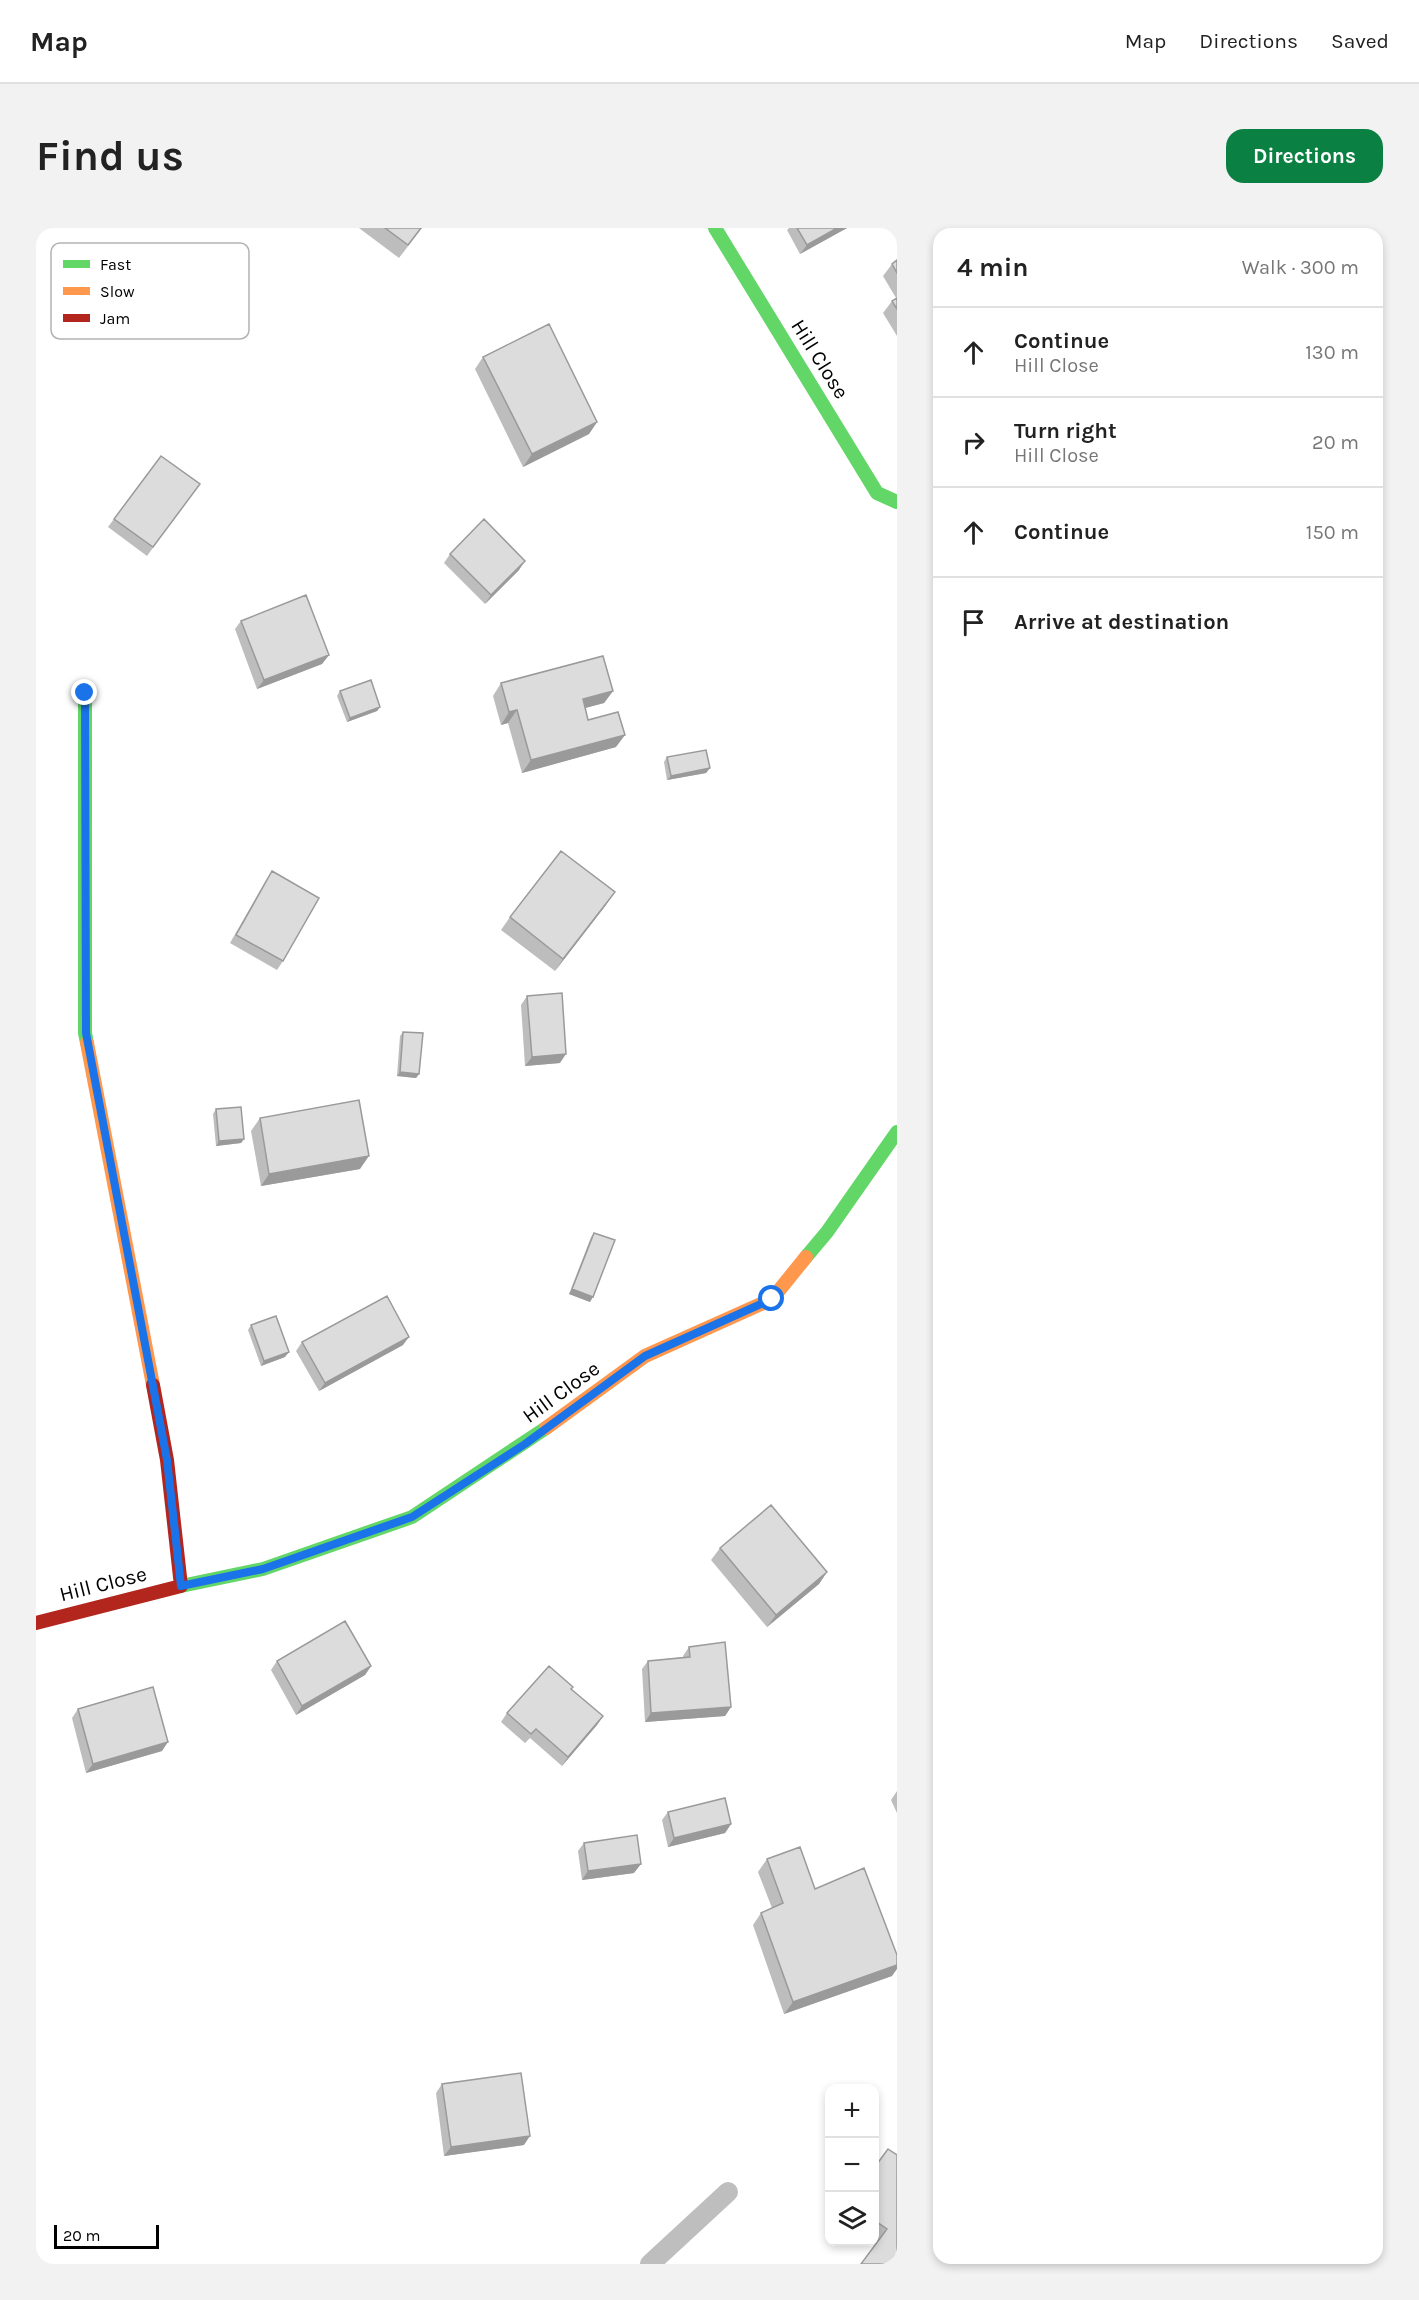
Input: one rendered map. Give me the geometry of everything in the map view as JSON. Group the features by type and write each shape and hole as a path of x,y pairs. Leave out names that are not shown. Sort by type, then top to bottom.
{"street":[{"name":"Hill Close","path":"715,228 877,493 897,502"},
{"name":"Hill Close","path":"85,693 86,1033 167,1460 181,1586"},
{"name":"Hill Close","path":"36,1623 181,1586 263,1569 412,1517 525,1444 645,1356 772,1299 827,1232 897,1131"}],"lane":[{"path":"650,2264 728,2192"}],"building":[{"path":"385,228 421,228 408,245"},
{"path":"797,228 837,228 807,245"},
{"path":"897,260 897,273 892,264"},
{"path":"897,298 897,309 892,301"},
{"path":"549,324 597,422 532,454 483,357"},
{"path":"161,456 200,484 153,547 114,519"},
{"path":"484,519 525,561 491,595 450,554"},
{"path":"306,595 329,655 264,680 241,621"},
{"path":"603,656 613,691 583,699 588,720 618,712 625,735 531,760 517,710 509,712 501,683"},
{"path":"371,680 380,707 350,718 340,691"},
{"path":"706,750 710,768 671,776 667,757"},
{"path":"561,851 615,892 563,959 510,917"},
{"path":"272,871 319,898 283,961 236,935"},
{"path":"562,993 566,1054 532,1057 527,996"},
{"path":"403,1032 423,1033 419,1074 400,1072"},
{"path":"359,1100 369,1156 269,1174 260,1118"},
{"path":"241,1107 244,1139 219,1141 216,1109"},
{"path":"594,1233 615,1240 593,1297 572,1289"},
{"path":"387,1296 409,1337 325,1383 302,1342"},
{"path":"276,1316 289,1352 264,1361 251,1325"},
{"path":"771,1505 827,1572 776,1615 720,1548"},
{"path":"345,1621 371,1666 302,1706 277,1661"},
{"path":"725,1642 731,1707 651,1713 648,1661 690,1657 689,1647"},
{"path":"549,1666 573,1687 571,1689 603,1716 568,1757 536,1729 531,1734 507,1713"},
{"path":"153,1687 168,1742 93,1764 78,1709"},
{"path":"725,1798 731,1824 674,1838 668,1812"},
{"path":"637,1835 641,1864 588,1871 584,1843"},
{"path":"800,1847 815,1889 864,1868 897,1955 897,1965 793,2002 761,1913 783,1903 767,1859"},
{"path":"521,2073 530,2136 451,2147 442,2084"},
{"path":"888,2149 897,2155 897,2264 861,2264 874,2246 879,2246 879,2240 887,2229 879,2223 879,2161"}],"traffic: fast":[{"path":"715,228 877,493 897,502"},
{"path":"85,693 85,1033 87,1043"},
{"path":"806,1257 827,1232 897,1132"},
{"path":"181,1586 263,1569 412,1517 546,1428"}],"traffic: slow":[{"path":"87,1043 153,1385"},
{"path":"546,1428 645,1356 772,1299 806,1257"}],"traffic: jam":[{"path":"36,1623 181,1586 167,1460 153,1385"}],"route":[{"path":"85,693 86,1033 167,1460 181,1586 263,1569 412,1517 525,1444 645,1356 772,1299"}]}
